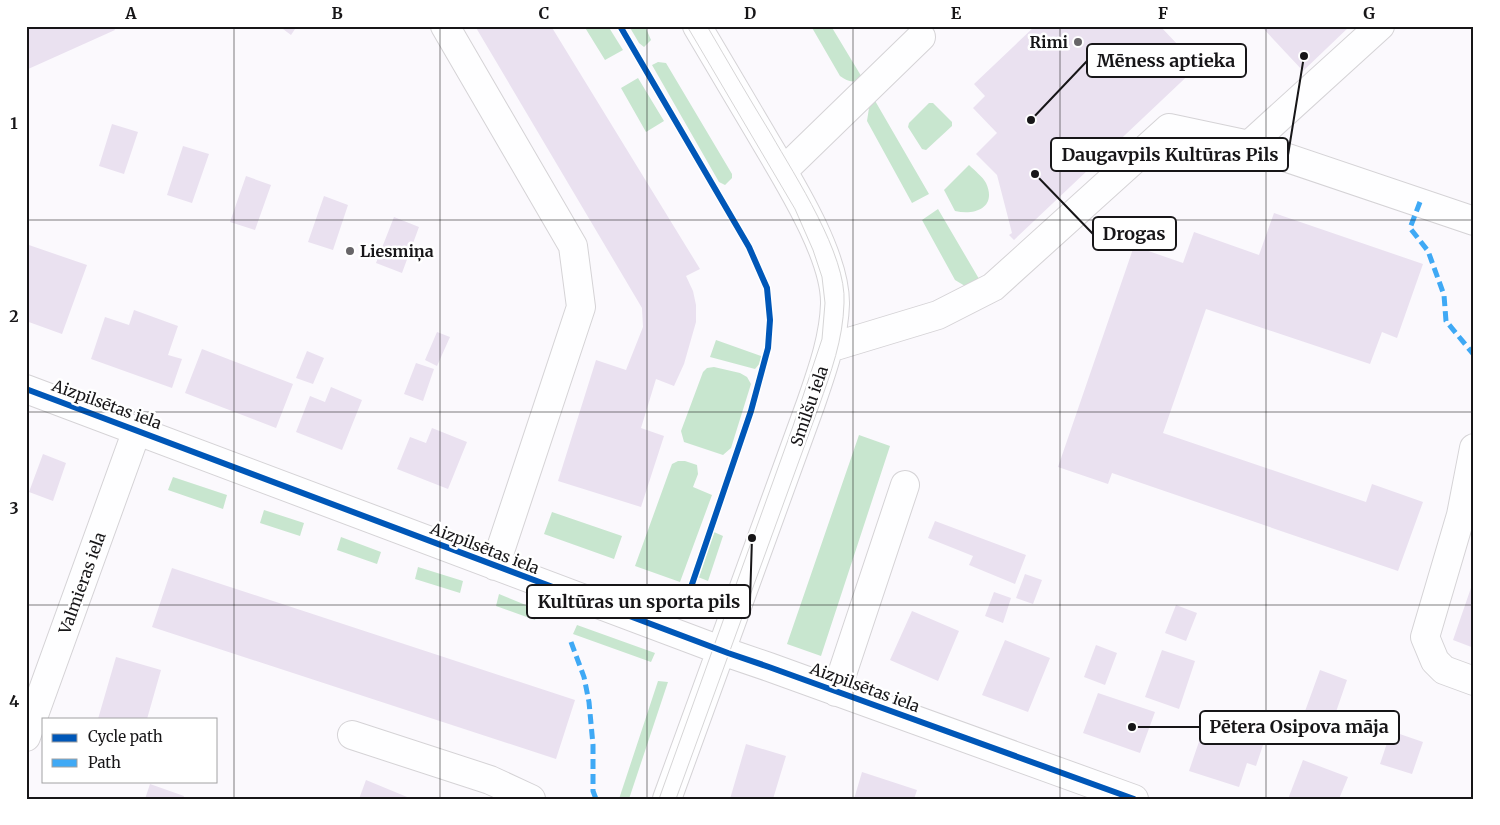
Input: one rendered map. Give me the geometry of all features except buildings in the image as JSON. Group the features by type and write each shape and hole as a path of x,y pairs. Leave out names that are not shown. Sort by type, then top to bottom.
{"street":[{"path":"445,26 573,246 581,307 494,566"},
{"name":"Smilšu iela","path":"667,799 802,429 829,348 835,303 832,274 821,245 782,171 697,26"},
{"path":"1250,145 1380,26"},
{"path":"782,171 921,37"},
{"path":"829,348 938,316 993,287 1169,128 1250,145 1474,220"},
{"name":"Aizpilsētas iela","path":"26,389 720,650 770,666 836,692 1134,799"},
{"name":"Valmieras iela","path":"26,737 34,690 137,430"},
{"path":"1474,448 1470,489 1425,637 1435,661 1444,670 1474,681"},
{"path":"836,692 905,485"},
{"path":"352,735 490,780 531,799"}],"green space":[{"path":"584,26 608,26 623,50 605,60"},
{"path":"629,26 645,26 651,40 644,47 639,43"},
{"path":"811,26 831,26 863,79 851,81 840,76"},
{"path":"658,62 666,63 732,174 732,178 725,185 719,182 652,65"},
{"path":"638,78 664,121 646,132 621,88"},
{"path":"874,99 929,194 912,203 867,121 869,108"},
{"path":"929,103 933,103 952,122 952,126 926,150 922,149 908,127 909,123"},
{"path":"969,165 986,183 989,198 987,204 977,211 955,211 944,190"},
{"path":"938,209 982,284 965,286 955,280 922,220"},
{"path":"716,340 761,356 761,362 755,369 710,357"},
{"path":"714,367 740,373 747,377 751,384 731,448 723,455 684,442 681,431 703,372 707,368"},
{"path":"859,435 890,446 821,656 787,644"},
{"path":"678,461 697,465 698,474 693,487 712,495 680,582 635,566 672,464"},
{"path":"173,477 227,495 223,509 168,490"},
{"path":"264,510 304,523 300,536 260,523"},
{"path":"552,512 622,536 614,559 544,534"},
{"path":"714,532 723,536 708,581 698,577"},
{"path":"341,537 381,552 377,564 337,550"},
{"path":"418,567 463,581 460,593 415,579"},
{"path":"499,594 538,610 535,620 496,606"},
{"path":"577,625 655,653 651,662 573,634"},
{"path":"658,681 668,682 629,799 619,799"}],"tram line":[{"path":"659,799 793,426 822,339 825,303 822,277 813,250 795,209 687,26"},
{"path":"676,799 828,381 839,343 844,303 843,284 837,262 818,216 707,26"}],"marked path":[{"path":"1420,202 1410,228 1428,251 1444,295 1446,321 1474,355"},
{"path":"571,642 584,677 589,702 593,745 593,791 596,799"}],"cycle path":[{"path":"620,26 749,247 767,288 770,320 768,348 751,411 689,593"},
{"path":"26,389 728,653 1134,799"}],"place":[{"name":"Rimi","path":"1078,42"},
{"name":"Daugavpils Kultūras Pils","path":"1304,56"},
{"name":"Mēness aptieka","path":"1031,120"},
{"name":"Drogas","path":"1035,174"},
{"name":"Liesmiņa","path":"350,251"},
{"name":"Kultūras un sporta pils","path":"752,538"},
{"name":"Pētera Osipova māja","path":"1132,727"}]}
